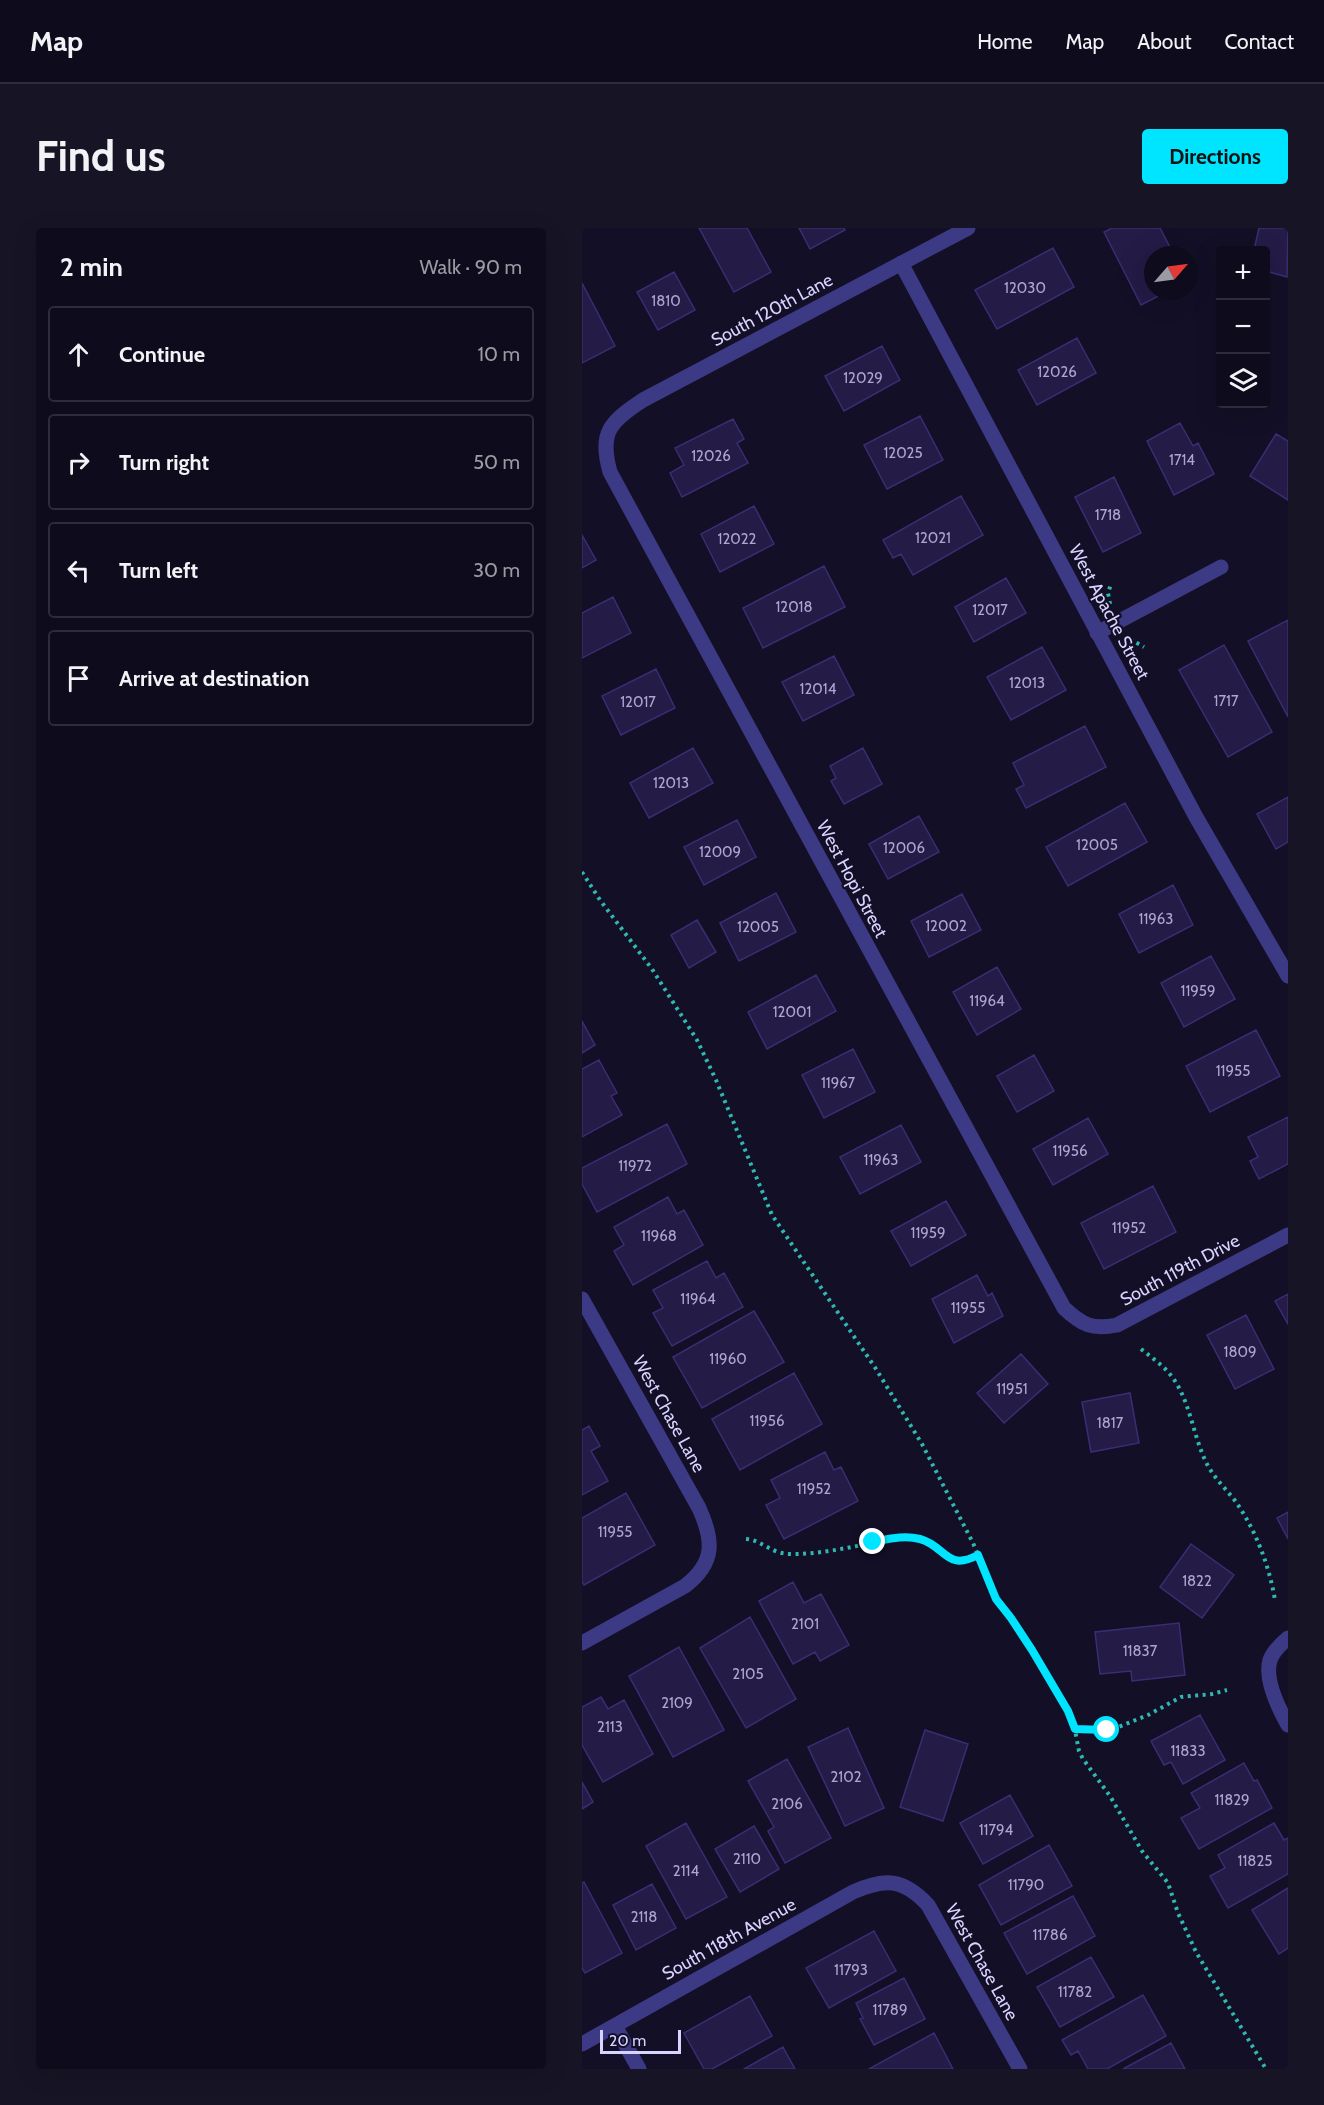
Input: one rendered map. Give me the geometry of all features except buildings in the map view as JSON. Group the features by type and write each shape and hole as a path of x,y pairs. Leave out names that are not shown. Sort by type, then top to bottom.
{"street":[{"name":"South 120th Lane","path":"605,439 612,424 643,400 968,228"},
{"name":"West Apache Street","path":"901,263 1196,817 1288,976"},
{"name":"West Hopi Street","path":"605,439 605,454 617,486 1056,1296 1074,1318 1087,1326"},
{"path":"1097,633 1221,567"},
{"name":"South 119th Drive","path":"1087,1326 1103,1328 1129,1320 1288,1235"},
{"name":"West Chase Lane","path":"582,1299 699,1508 710,1539 705,1566 685,1586 582,1643"},
{"path":"1288,1638 1280,1645 1270,1661 1270,1681 1288,1725"},
{"name":"South 118th Avenue","path":"582,2044 853,1892 868,1885 885,1882 900,1883"},
{"name":"West Chase Lane","path":"900,1883 916,1892 928,1905 1020,2069"},
{"path":"615,2026 639,2069"}],"path":[{"path":"582,872 652,969 697,1040 772,1215 913,1428 934,1465 947,1496 978,1555 996,1599 1032,1650 1068,1711 1083,1759 1110,1796 1142,1851 1168,1883 1178,1913 1196,1952 1266,2069"},
{"path":"1141,1349 1168,1372 1182,1395 1203,1456 1214,1476 1237,1504 1257,1540 1269,1573 1275,1600"},
{"path":"746,1539 757,1541 768,1550 791,1554 830,1551 906,1537 923,1540 957,1561 968,1560 978,1555"},
{"path":"1075,1729 1116,1728 1148,1715 1181,1696 1212,1694 1227,1690"}],"route":[{"path":"873,1542 906,1537 923,1540 957,1561 968,1560 978,1555 996,1599 1032,1650 1073,1720 1075,1729 1107,1730"}]}
